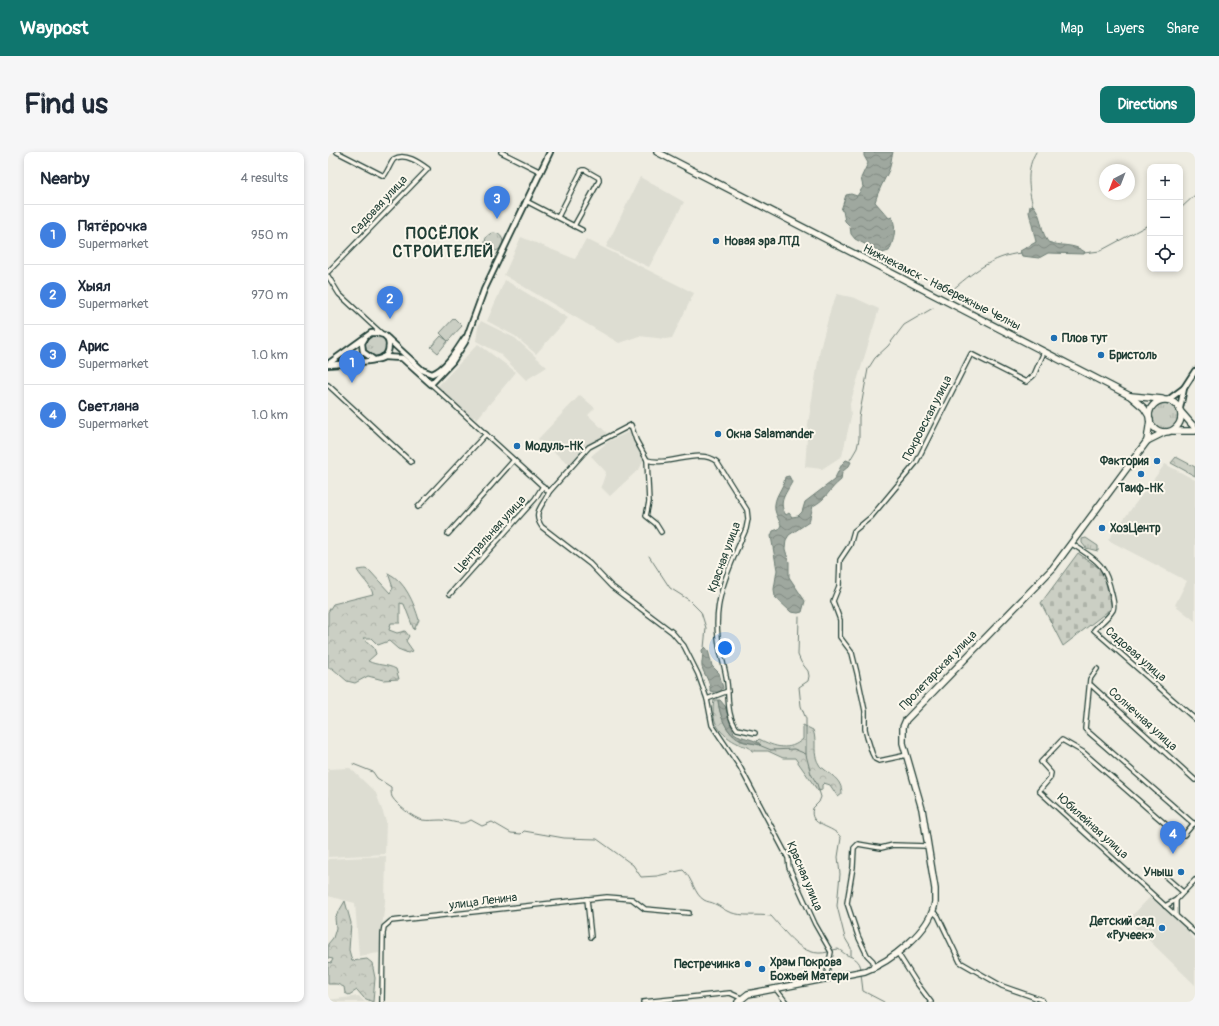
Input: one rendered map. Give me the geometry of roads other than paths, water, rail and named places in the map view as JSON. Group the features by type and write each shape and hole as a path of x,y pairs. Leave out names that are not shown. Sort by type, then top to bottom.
{"main road":[{"name":"Нижнекамск - Набережные Челны","path":"657,152 1130,396"},
{"path":"1130,396 1167,399 1175,403 1195,430"},
{"path":"1130,396 1144,408 1156,429 1167,432 1195,430"},
{"path":"1147,441 1150,418 1154,404 1167,399"},
{"path":"1147,441 1179,425 1181,418 1180,410"},
{"name":"Пролетарская улица","path":"740,1000 748,994 856,973 874,968 897,952 918,933 932,911 935,902 922,810 902,734 906,720 1053,568 1147,441"}],"street":[{"name":"Садовая улица","path":"328,272 428,169 412,157 400,156 395,159 384,176 337,152"},
{"path":"501,152 540,172"},
{"path":"430,384 462,349 484,290 550,152"},
{"path":"558,217 582,170 585,170 599,178 574,226"},
{"path":"526,201 582,230"},
{"path":"328,276 339,294 422,370 432,374 439,371 468,334"},
{"path":"370,322 371,329 362,348 366,355 373,359"},
{"path":"328,364 367,336 374,333 381,333"},
{"path":"383,358 389,349 388,339"},
{"name":"Покровская улица","path":"907,755 879,761 875,759 872,753 865,729 865,711 852,653 840,637 840,620 833,601 839,586 840,560 850,545 854,531 871,517 916,463 971,354 1026,382 1034,375 1044,352"},
{"path":"328,364 383,358 402,358 549,492"},
{"path":"1180,410 1184,388 1195,371"},
{"path":"328,385 411,462"},
{"path":"1167,399 1184,388"},
{"name":"Центральная улица","path":"558,539 542,527 537,521 536,513 549,492 589,447 631,425 640,448 647,460"},
{"path":"418,507 486,434"},
{"name":"Красная улица","path":"647,460 667,462 690,457 712,458 720,466 747,510 748,519 746,529 719,596 718,636 726,676 729,709 733,723 737,729 755,733"},
{"path":"448,534 514,460"},
{"path":"647,460 649,502 646,516 656,524 661,532"},
{"name":"Центральная улица","path":"450,594 535,499 544,486"},
{"name":"Красная улица","path":"558,539 590,564 611,586 654,618 684,646 698,674 708,699 712,725 740,768 756,800 776,833 788,858 789,867 815,924 831,952 826,978"},
{"name":"Садовая улица","path":"1072,544 1097,560 1104,568 1109,580 1114,606 1112,611 1094,630 1195,719"},
{"name":"Солнечная улица","path":"1097,669 1090,679 1091,684 1195,780"},
{"path":"1091,684 1085,729 1194,824"},
{"path":"708,699 728,692"},
{"name":"Юбилейная улица","path":"1194,824 1184,835 1178,835 1083,752 1062,740 1041,762 1051,773 1050,778 1039,791 1195,933"},
{"path":"874,968 873,960 867,954 858,936 847,903 854,863 854,848 858,844 881,848 893,845 927,846"},
{"path":"1167,878 1183,892"},
{"path":"1165,906 1176,900 1195,880"},
{"name":"улица Ленина","path":"382,1002 384,927 391,921 607,897 632,899 645,909 689,914"},
{"path":"587,900 591,937"},
{"path":"1176,900 1176,916"},
{"path":"932,911 938,916 960,962 1002,986 1042,1000 1043,1002"},
{"path":"897,952 931,1002"},
{"path":"775,988 786,1002"},
{"path":"643,1002 730,993 740,1000"}],"water":[{"path":"864,152 893,152 889,170 875,202 889,218 892,217 894,221 895,230 889,251 882,253 855,239 851,234 850,226 845,221 843,211 841,210 846,195 851,194 857,196 863,187 861,178 868,163 864,156"},
{"path":"1033,205 1038,214 1045,238 1048,242 1076,247 1085,252 1084,254 1048,253 1039,258 1022,256 1020,251 1036,242 1029,212 1030,206"},
{"path":"846,460 851,462 842,472 841,480 822,500 813,506 809,522 789,535 786,540 785,549 789,562 789,577 805,601 802,612 791,612 775,597 774,589 777,570 771,536 773,531 779,529 781,525 775,510 777,497 785,477 789,476 792,482 783,498 782,506 786,515 789,513 792,517 798,516 802,512 805,502 834,480 842,464"},
{"path":"705,647 708,650 712,666 719,673 723,688 719,693 710,691 702,667 702,650"},
{"path":"718,700 720,700 725,706 734,733 755,741 761,745 742,741 731,733 724,723"}],"waterway":[{"path":"1033,206 1030,192 1029,171 1036,152"},
{"path":"1183,206 1195,195"},
{"path":"1084,253 1100,251 1147,226"},
{"path":"951,291 983,266 1001,258 1021,253"},
{"path":"850,460 857,448 859,439 859,417 868,369 875,358 888,346 904,325 933,308"},
{"path":"649,556 670,588 689,600 701,612 706,628 704,648"},
{"path":"799,617 798,655 808,671 809,676 808,681 799,687 801,706 806,719 806,755 811,774 817,784 821,797 819,802 813,808 812,814 814,819 833,830 841,838 838,857 840,874 837,906 845,938 851,948 851,956"},
{"path":"759,745 771,750 794,749 806,754"},
{"path":"353,764 373,772 377,778 391,787 392,797 394,800 418,819 445,820 460,823 471,820 482,826 492,822 511,833 521,834 524,831 564,838 597,839 633,865 641,877 657,876 683,870 698,894 704,900 714,903 734,914 771,916 795,943 802,948 810,952 828,952"},
{"path":"833,950 838,949 846,955 854,958 858,961 861,969"},
{"path":"861,974 863,991 884,1002"}],"place":[{"name":"Арис","path":"497,219"},
{"name":"Новая эра ЛТД","path":"716,241"},
{"name":"Хыял","path":"390,319"},
{"name":"Плов тут","path":"1054,338"},
{"name":"Бристоль","path":"1101,355"},
{"name":"Пятёрочка","path":"352,383"},
{"name":"Окна Salamander","path":"718,434"},
{"name":"Модуль-НК","path":"517,446"},
{"name":"Фактория","path":"1157,461"},
{"name":"Таиф-НК","path":"1141,474"},
{"name":"ХозЦентр","path":"1102,528"},
{"name":"Светлана","path":"1173,854"},
{"name":"Уныш","path":"1181,872"},
{"name":"Детский сад «Ручеек»","path":"1162,928"},
{"name":"Пестречинка","path":"748,964"},
{"name":"Храм Покрова Божьей Матери","path":"762,969"}],"district":[{"name":"ПОСЁЛОК СТРОИТЕЛЕЙ","path":"443,242"}]}
